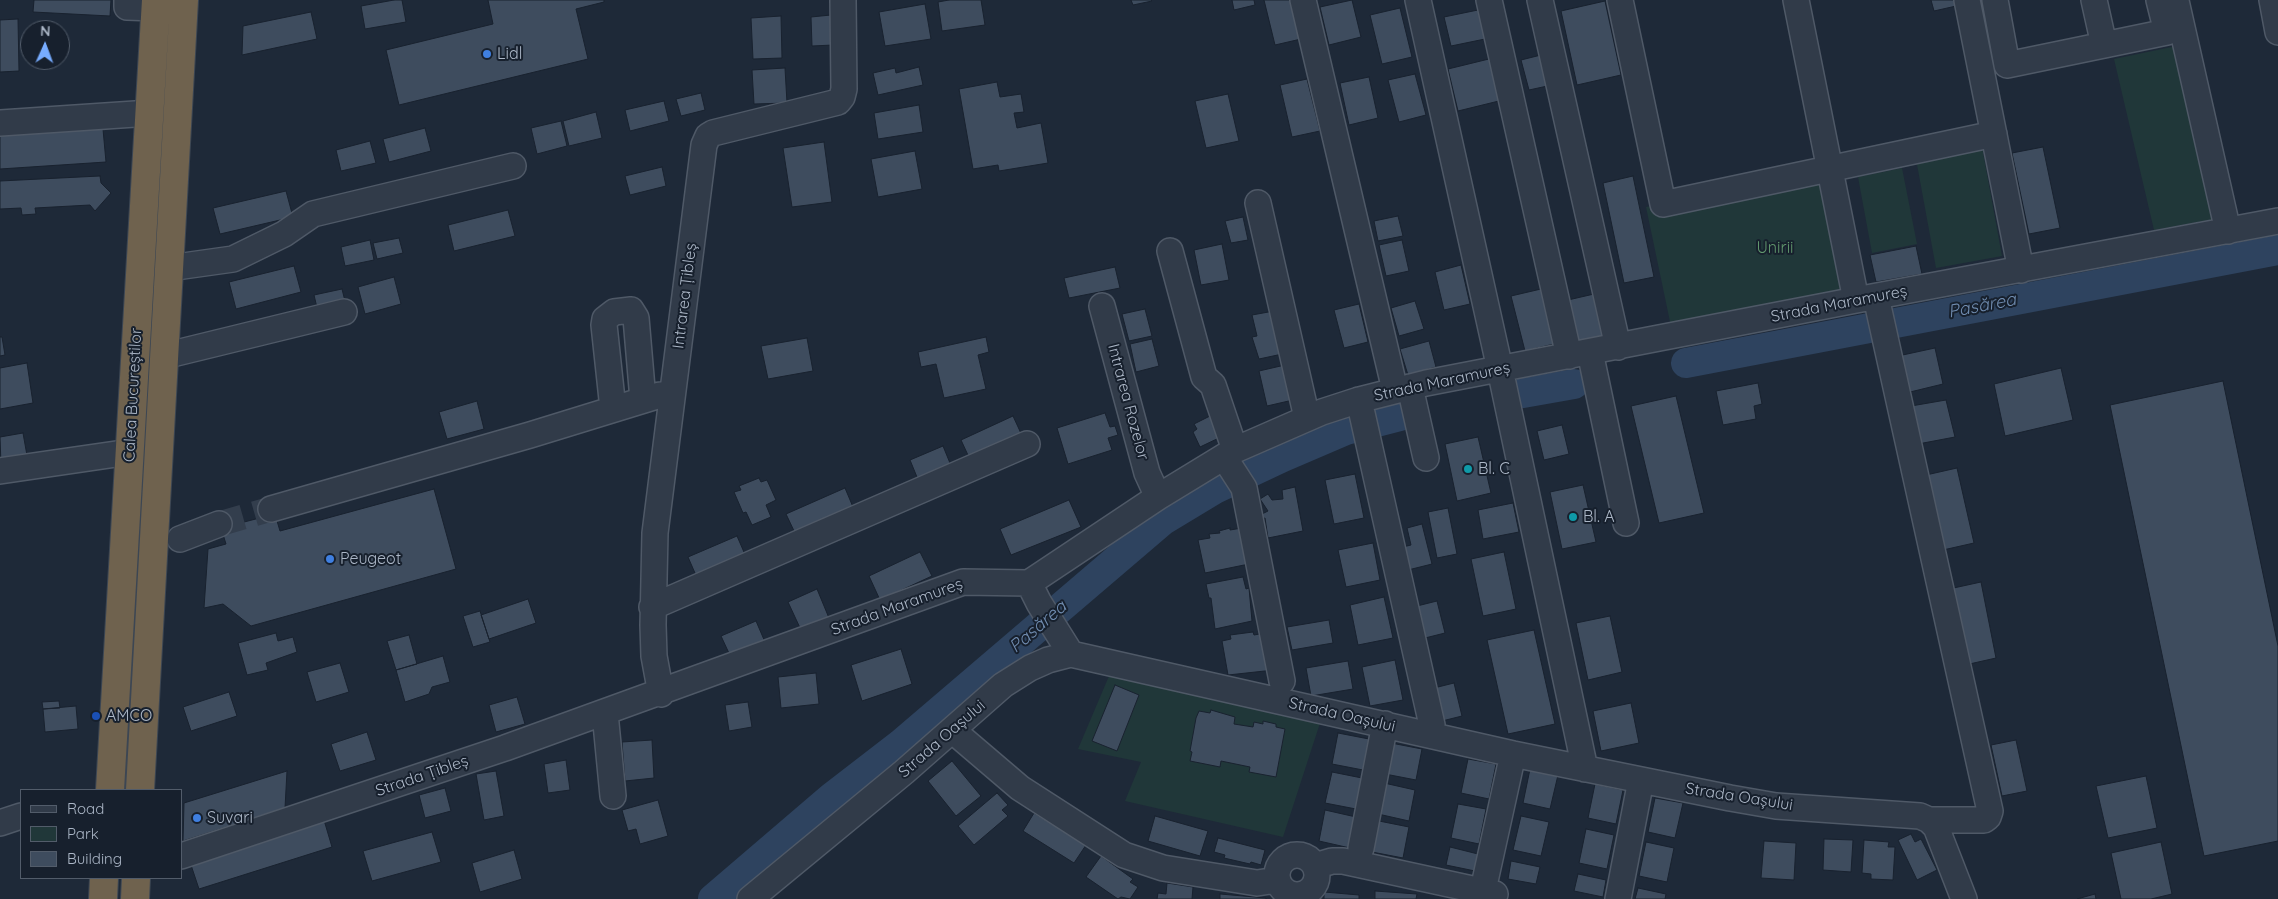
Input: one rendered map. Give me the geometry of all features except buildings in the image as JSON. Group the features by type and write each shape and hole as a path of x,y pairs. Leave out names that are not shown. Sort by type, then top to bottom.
{"highway":[{"name":"Calea Bucureștilor","path":"140,789 184,0"},
{"name":"Calea Bucureștilor","path":"110,789 156,4"},
{"path":"103,899 104,879"},
{"path":"135,899 136,879"}],"street":[{"path":"127,0 127,7 156,4"},
{"name":"Intrarea Țibleș","path":"661,694 654,656 652,608 659,500 704,145 708,136 713,133 838,102 842,97 844,89 842,0"},
{"path":"1302,0 1406,393 1421,431 1426,458"},
{"path":"1418,0 1585,769"},
{"path":"1489,0 1580,354 1626,523"},
{"path":"1540,0 1618,347"},
{"path":"1620,0 1662,204 1830,167 1994,134"},
{"path":"1796,0 1830,167 1869,298"},
{"path":"1967,0 2021,270"},
{"path":"1995,0 2007,65 2167,32 2159,0"},
{"path":"2094,0 2104,45"},
{"path":"2176,0 2228,231"},
{"path":"2272,0 2278,32"},
{"path":"0,123 150,113"},
{"path":"169,268 195,249 250,236 284,234 313,214 513,166"},
{"path":"1258,203 1317,417"},
{"name":"Strada Maramureș","path":"661,694 963,582 978,580 1034,593 1158,497 1229,454 1317,417 1361,407 1406,393 1503,388 1580,354 2278,221"},
{"path":"1170,251 1204,377 1213,385 1216,391 1229,454 1244,488 1282,681"},
{"name":"Strada Oașului","path":"750,899 1003,686 1030,668 1048,660 1072,654 1513,754 1760,803 1920,816 1929,820 1984,820 1988,817 1990,811 1885,338 1869,298"},
{"name":"Intrarea Rozelor","path":"1102,306 1147,473 1158,497"},
{"path":"271,509 613,409 652,397 636,318 631,310 614,312 605,319 604,325 613,409"},
{"path":"164,356 344,312"},
{"path":"1361,407 1432,725"},
{"path":"652,608 1027,444"},
{"path":"0,471 130,452"},
{"path":"180,539 219,524"},
{"path":"1034,593 1072,654"},
{"name":"Strada Țibleș","path":"182,856 661,694"},
{"path":"605,713 613,796"},
{"path":"1361,848 1385,724"},
{"path":"952,730 1020,788 1124,855 1142,863 1172,870 1257,883 1277,880 1278,867 1287,857 1300,855 1312,861 1315,866 1332,861 1343,861 1490,887 1513,754"},
{"path":"1618,899 1641,780"},
{"path":"0,823 20,816"},
{"path":"1929,820 1936,827 1964,899"}],"green space":[{"path":"2186,44 2225,217 2154,230 2114,59"},
{"path":"1982,147 2002,256 1936,268 1916,159"},
{"name":"Unirii","path":"1830,167 1856,300 1673,336 1646,207"},
{"path":"1902,168 1917,244 1872,253 1858,177"},
{"path":"1109,676 1321,720 1283,837 1125,801 1141,762 1078,749"}],"waterway":[{"name":"Pasărea","path":"1686,363 2278,250"},
{"name":"Pasărea","path":"1523,393 1574,384"},
{"name":"Pasărea","path":"713,899 831,798 901,744 1162,521 1215,489 1283,457 1346,430 1400,416"}],"tunnel":[{"path":"219,524 271,509"}],"place":[{"name":"Lidl","path":"487,54"},
{"name":"Bl. C","path":"1468,469"},
{"name":"Bl. A","path":"1573,517"},
{"name":"Peugeot","path":"330,559"},
{"name":"AMCO","path":"96,716"},
{"name":"Suvari","path":"197,818"}]}
